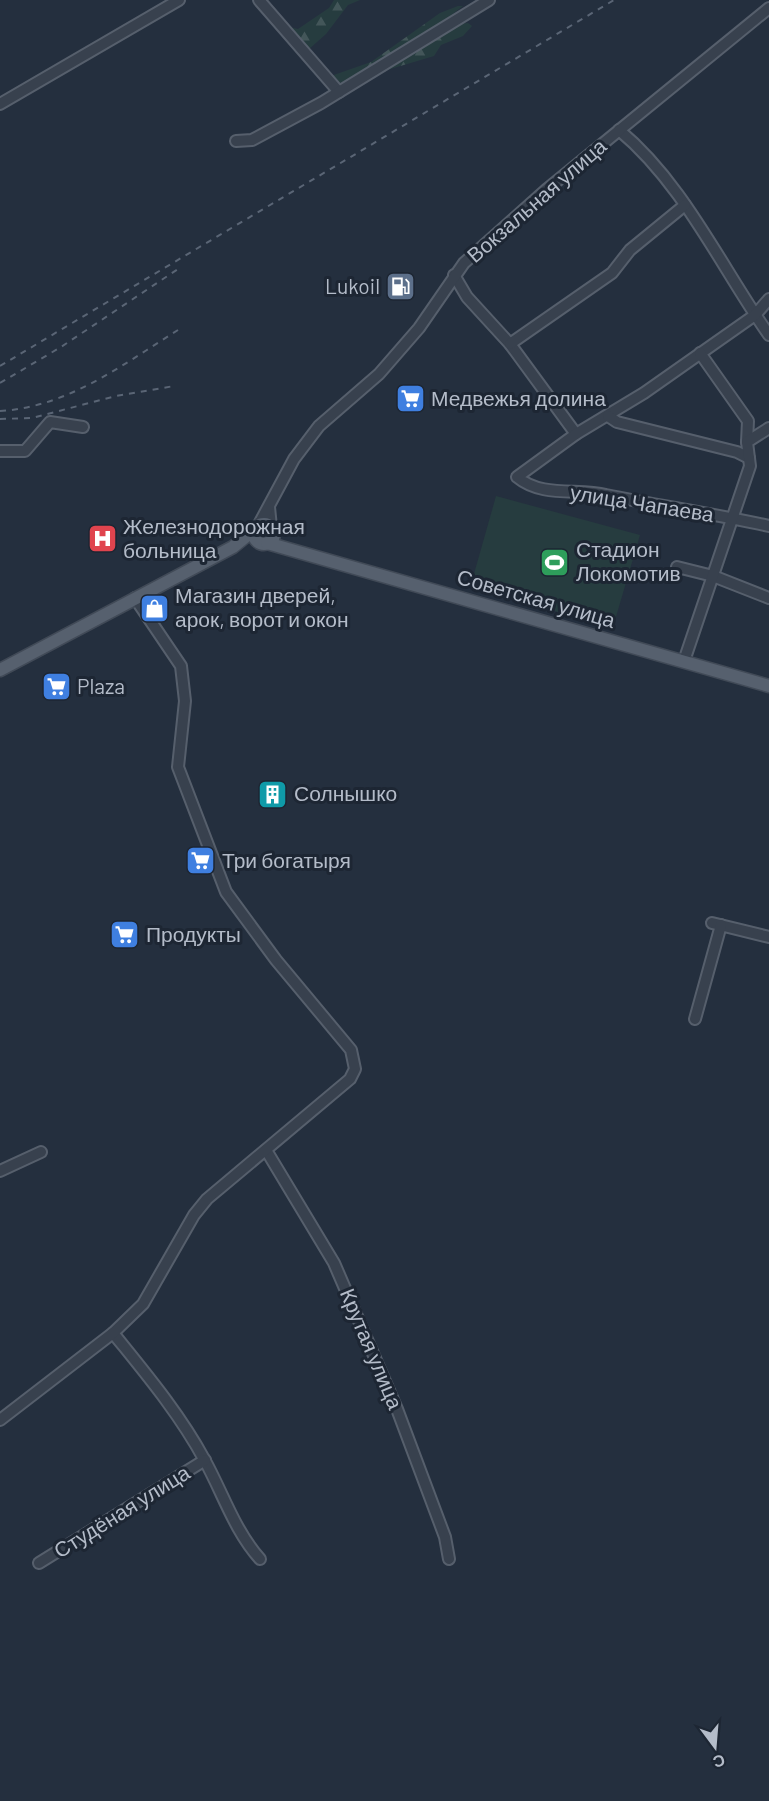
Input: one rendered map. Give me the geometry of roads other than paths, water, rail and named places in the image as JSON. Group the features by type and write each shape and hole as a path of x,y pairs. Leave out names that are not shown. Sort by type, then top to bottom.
{"main road":[{"path":"0,670 233,547 268,537 265,524 256,528 233,547"},
{"name":"Советская улица","path":"268,537 292,551 769,686"}],"street":[{"path":"0,104 179,0"},
{"path":"259,0 339,92"},
{"path":"236,141 252,140 339,92 489,0"},
{"name":"Вокзальная улица","path":"256,528 294,459 319,426 379,374 419,328 454,275 490,237 769,8"},
{"path":"619,130 638,145 685,205 769,335"},
{"path":"510,344 612,273 630,250 685,205"},
{"path":"454,275 467,297 510,344 576,434 608,416 755,315 769,298"},
{"path":"684,661 750,466 747,442 748,421 700,353"},
{"path":"608,416 617,422 737,452 749,458"},
{"path":"0,451 25,451 50,422 83,427"},
{"path":"747,442 769,428"},
{"name":"улица Чапаева","path":"576,434 518,477 536,487 585,494 603,494 640,504 661,505 769,526"},
{"path":"268,537 269,506"},
{"path":"677,567 713,576 769,598"},
{"path":"0,1420 112,1333 143,1304 156,1286 194,1215 207,1199 350,1078 355,1070 355,1059 351,1050 276,960 226,892 178,767 185,701 181,666 135,598"},
{"path":"695,1019 717,924 769,937"},
{"name":"Крутая улица","path":"266,1150 334,1263 397,1409 445,1537 449,1559"},
{"path":"0,1171 41,1152"},
{"path":"112,1333 176,1410 205,1461 244,1542 260,1559"},
{"name":"Студёная улица","path":"39,1563 205,1461"}],"railway":[{"path":"0,366 614,0"},
{"path":"0,383 61,347 181,267"},
{"path":"0,411 49,402 71,393 115,370 178,330"},
{"path":"0,419 32,418 116,396 174,386"}],"place":[{"name":"Lukoil","path":"401,287"},
{"name":"Медвежья долина","path":"410,399"},
{"name":"Железнодорожная больница","path":"102,539"},
{"name":"Стадион Локомотив","path":"555,562"},
{"name":"Магазин дверей, арок, ворот и окон","path":"154,608"},
{"name":"Plaza","path":"56,687"},
{"name":"Солнышко","path":"273,794"},
{"name":"Три богатыря","path":"201,861"},
{"name":"Продукты","path":"125,935"}]}
